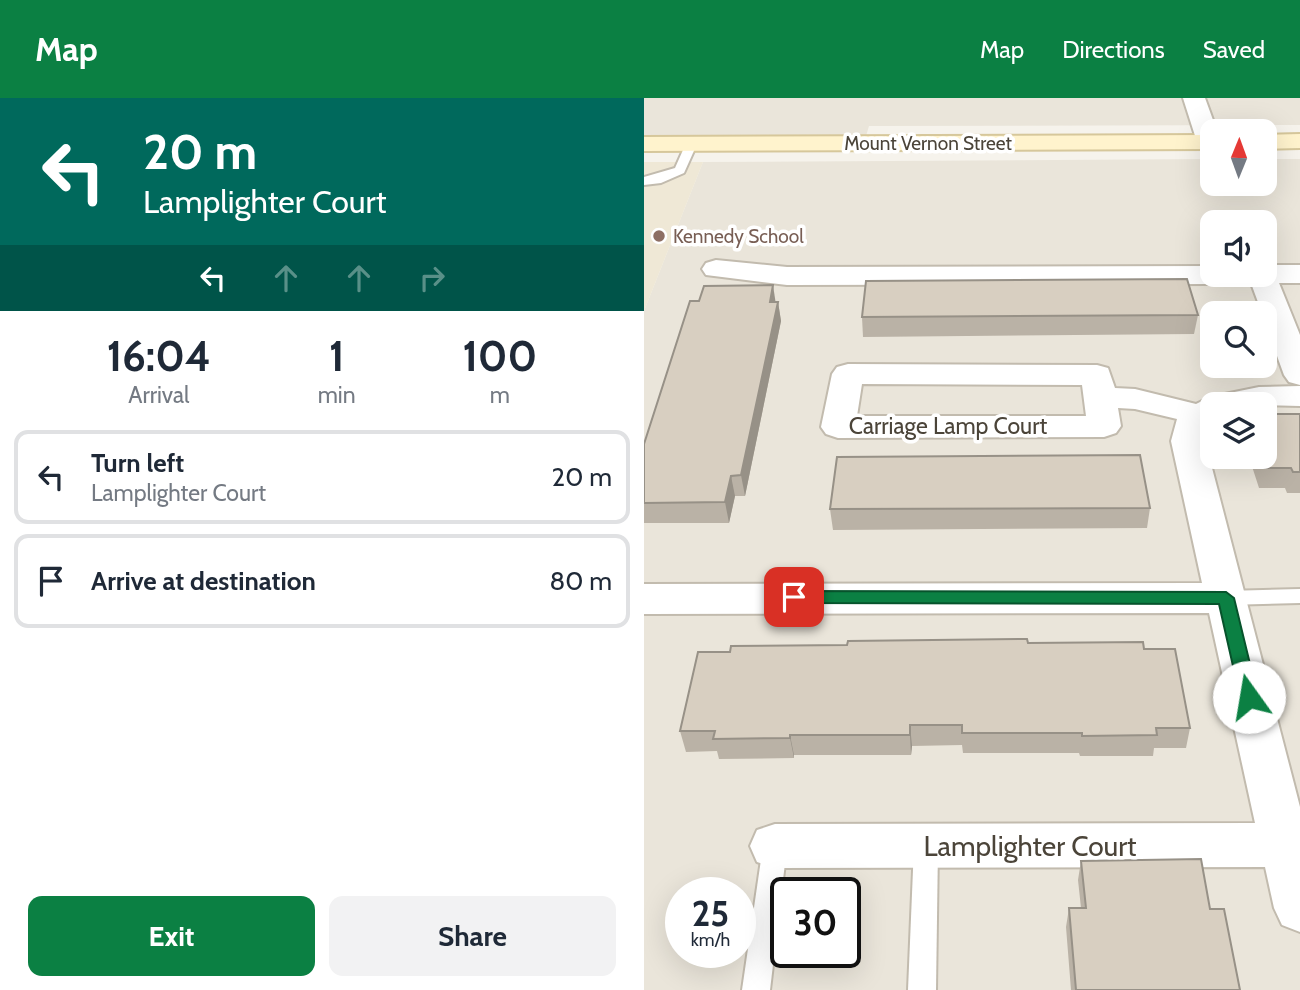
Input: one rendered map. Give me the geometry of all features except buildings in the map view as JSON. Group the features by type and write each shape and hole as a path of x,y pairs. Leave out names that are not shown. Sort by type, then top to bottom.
{"street":[{"path":"1194,98 1202,119"},
{"path":"1278,142 1300,141"},
{"name":"Mount Vernon Street","path":"644,144 1200,142"},
{"path":"716,269 787,276 1200,275"},
{"path":"1277,275 1300,274"},
{"path":"1268,287 1300,375"},
{"name":"Carriage Lamp Court","path":"848,374 1097,375 1101,398 1104,426 838,427 848,374"},
{"path":"1277,397 1300,396"},
{"path":"1101,398 1135,399 1200,408"},
{"path":"1200,417 1190,425 1188,441 1300,908"},
{"path":"644,599 1226,598"},
{"name":"Lamplighter Court","path":"775,846 1284,845"}],"lane":[{"path":"644,181 657,180 680,170 691,144"},
{"path":"1226,598 1300,597"},
{"path":"756,990 775,846"},
{"path":"922,990 926,846"}],"shaded area":[{"path":"644,98 1300,98 1300,125 1278,125 1278,119 1200,119 1200,125 869,126 866,136 644,137"},
{"path":"1200,159 1200,196 1278,196 1278,159 1300,159 1300,990 644,990 644,311 703,162"},
{"name":"Kennedy School","path":"644,162 703,162 644,311"}],"place":[{"name":"Kennedy School","path":"659,236"}],"route":[{"path":"794,597 1226,598 1249,697"}]}
